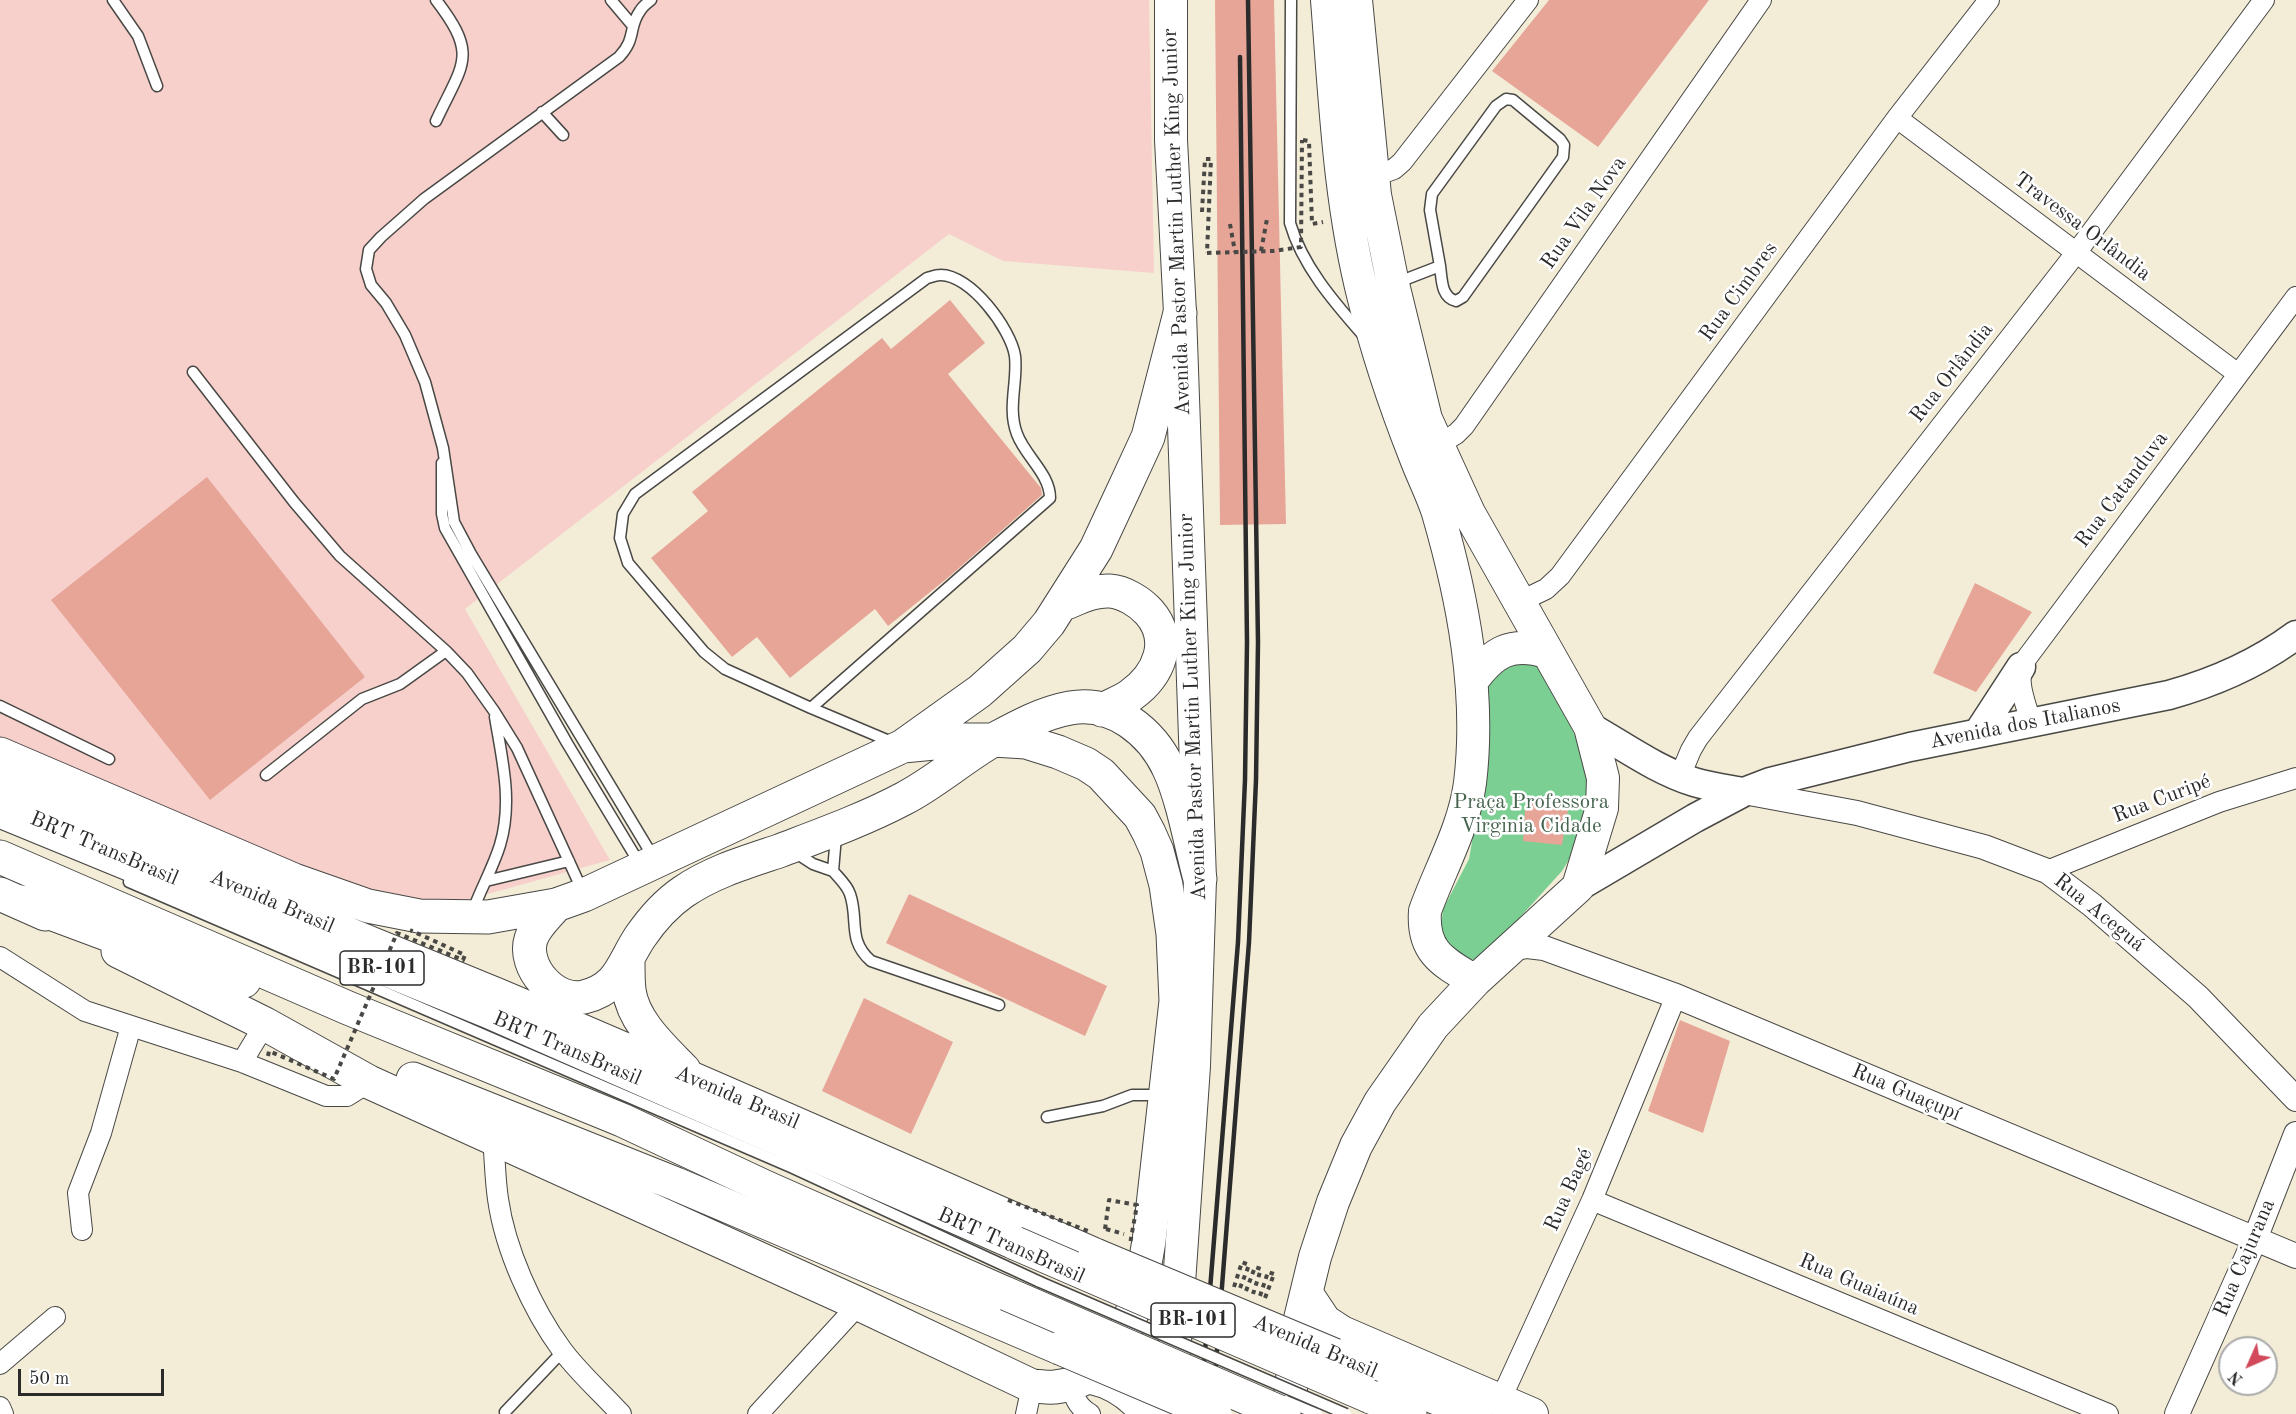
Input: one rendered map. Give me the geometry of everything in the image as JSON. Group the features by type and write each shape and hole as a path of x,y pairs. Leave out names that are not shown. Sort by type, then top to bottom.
{"highway":[{"path":"1180,312 1148,437 1096,549 1062,605 1035,640 1005,670 903,747 570,900 539,925 531,940 530,953 533,967 541,979 554,991 580,998 592,995 614,980 628,962 639,938 656,917 681,893 713,874 837,830 904,799 945,774 993,740 1042,716 1060,710 1082,707 1102,710 1134,724 1160,751 1174,782 1200,879"},
{"path":"1062,605 1089,593 1111,591 1127,596 1143,605 1155,619 1161,631 1163,642 1154,672 1131,696 1102,710"},
{"path":"10,898 266,1040 369,1082 859,1304 1029,1400 1080,1380 1107,1360 1126,1327 1143,1279 1176,1001 1173,934 1166,885 1157,851 1140,816 1101,774 1086,764 1026,742 965,740 903,747"},
{"name":"Avenida Brasil","path":"0,754 294,880 368,906 409,926 521,912 570,900"},
{"name":"Avenida Brasil","path":"0,780 67,814 692,1079 1100,1242 1409,1400"},
{"name":"Avenida Brasil","path":"2,811 487,1011 1015,1243 1359,1405 1409,1400 1487,1407"},
{"name":"BR-101","path":"0,857 348,1008 622,1120 765,1187 1028,1289 1282,1408"},
{"path":"10,898 198,968 348,1008"},
{"path":"628,962 629,992 637,1014 659,1044 692,1079"},
{"path":"266,1040 410,1078 676,1184 1215,1414"},
{"path":"1080,1380 1109,1382 1135,1399 1148,1414"}],"main road":[{"name":"Avenida Pastor Martin Luther King Junior","path":"1170,1414 1194,1066 1200,879 1180,312 1171,140 1171,0"},
{"path":"1327,0 1347,218 1364,298 1395,404 1437,511 1458,593 1472,681 1473,746 1470,784 1461,820 1425,911 1424,926 1426,939 1433,952 1447,965 1475,981"},
{"path":"1282,1408 1315,1257 1334,1202 1361,1137 1380,1102 1433,1026 1475,981 1578,887 1602,808 1603,778 1590,727 1469,513 1426,418 1393,284 1372,177 1356,0"},
{"name":"Avenida dos Italianos","path":"1578,887 1744,792 1791,776 1978,733 2169,695 2208,684 2262,658 2296,635"},
{"path":"1472,681 1489,661 1512,647 1532,647 1547,652"},
{"path":"1978,733 2021,667"},
{"name":"Avenida dos Italianos","path":"1590,727 1661,768 1706,785 1744,792"},
{"name":"Avenida Brasil","path":"1304,1305 1342,1332 1487,1407 1532,1414"}],"street":[{"path":"1372,177 1394,169 1402,162 1528,0"},
{"name":"Rua Vila Nova","path":"1437,445 1456,434 1485,398 1761,0"},
{"name":"Rua Cimbres","path":"1519,602 1546,589 1560,576 1897,118 1989,0"},
{"name":"Rua Orlândia","path":"1680,776 1698,738 2076,252 2264,0"},
{"name":"Travessa Orlândia","path":"1897,118 2238,374"},
{"name":"Rua Catanduva","path":"2021,667 2296,297"},
{"path":"2021,667 2020,684 2031,722"},
{"name":"Rua Curipé","path":"2047,871 2219,802 2296,778"},
{"name":"Rua Aceguá","path":"1744,792 1880,819 1983,847 2047,871 2092,905 2198,997 2296,1099"},
{"name":"Rua Guaçupí","path":"1512,948 1527,946 1544,948 1676,996 2296,1256"},
{"path":"0,957 85,1011 242,1062 326,1096 347,1096 369,1082"},
{"name":"Rua Bagé","path":"1487,1407 1592,1200 1676,996"},
{"path":"82,1230 78,1193 101,1133 131,1026"},
{"path":"242,1062 266,1040"},
{"name":"Rua Cajurana","path":"2177,1414 2255,1239 2296,1134"},
{"path":"493,1139 498,1200 505,1228 519,1270 537,1311 563,1351 621,1414"},
{"name":"Rua Guaiaúna","path":"1592,1200 2108,1414"},
{"path":"758,1414 859,1304"},
{"path":"0,1364 55,1317"},
{"path":"1080,1380 1074,1397 1078,1405 1090,1414"},
{"path":"0,1407 3,1414"}],"lane":[{"path":"113,0 126,15 138,36 157,86"},
{"path":"436,0 454,23 462,41 464,54 461,68 436,121"},
{"path":"611,0 633,26"},
{"path":"649,865 454,522 443,448 425,382 412,351 386,303 371,285 366,269 369,250 424,199 619,57 628,47 639,11 651,0"},
{"path":"1291,0 1290,223 1300,252 1312,270 1339,307 1378,352"},
{"path":"1506,99 1513,100 1560,139 1565,151 1563,158 1463,297 1456,301 1444,294 1440,266 1430,210 1432,194 1496,106 1506,99"},
{"path":"542,112 563,135"},
{"path":"1393,284 1440,266"},
{"path":"810,708 1050,498 1050,489 1024,448 1012,416 1015,359 1013,344 1006,331 976,292 957,279 941,274 927,278 635,494 623,514 620,538 628,563 704,652 725,669 810,708 903,747"},
{"path":"193,372 294,502 340,556 446,651 467,673 494,711 522,758 569,861 570,900"},
{"path":"266,775 362,699 400,684 446,651"},
{"path":"0,706 109,759"},
{"path":"470,917 500,843 506,814 506,783 494,711"},
{"path":"832,872 837,830"},
{"path":"788,848 813,864 832,872 844,884 850,893 858,946 871,961 999,1005"},
{"path":"486,881 569,861"},
{"name":"BRT TransBrasil","path":"121,878 793,1168 1028,1289 1359,1405"},
{"name":"BRT TransBrasil","path":"491,1054 710,1148"},
{"path":"1047,1117 1103,1106 1132,1095 1164,1095"},
{"path":"1096,1320 1200,1365"},
{"path":"506,1412 563,1351"},
{"path":"1282,1408 1317,1414"}],"path":[{"path":"1202,216 1205,159 1211,159 1208,253 1301,247 1302,140 1309,141 1312,224"},
{"path":"1261,251 1267,219"},
{"path":"1230,224 1235,252"},
{"path":"409,926 465,955 463,960 409,926"},
{"path":"266,1040 269,1051 334,1079 409,926"},
{"path":"1100,1242 1109,1200 1137,1205 1129,1248"},
{"path":"1274,1274 1268,1272 1259,1296 1253,1294 1261,1269 1255,1267 1246,1291 1240,1289 1249,1264 1242,1262 1233,1290 1304,1305"}],"shaded area":[{"path":"0,0 1149,0 1154,273 1003,261 949,234 465,609 610,860 441,907 341,889 0,744"}],"green space":[{"name":"Praça Professora Virginia Cidade","path":"1494,660 1535,663 1564,709 1586,763 1586,809 1581,840 1562,871 1486,955 1469,961 1452,954 1440,937 1443,909 1469,859 1484,773 1487,680"}],"building":[{"path":"1215,0 1274,0 1286,524 1220,525"},
{"path":"1549,0 1709,0 1598,147 1492,71"},
{"path":"950,300 985,343 948,374 1041,488 1042,495 950,576 888,626 875,609 790,678 757,637 732,657 651,558 708,511 692,492 882,338 891,349"},
{"path":"207,477 365,677 210,800 51,600"},
{"path":"1975,583 2032,612 1976,692 1933,673"},
{"path":"1526,797 1569,804 1562,845 1523,841"},
{"path":"909,894 1107,986 1085,1036 886,943"},
{"path":"864,998 953,1042 911,1134 822,1091"},
{"path":"1680,1020 1730,1041 1703,1133 1648,1111"}],"railway":[{"path":"1212,1414 1249,942 1256,780 1258,642 1248,0"},
{"path":"1200,1414 1238,942 1245,780 1247,642 1240,57"}]}
